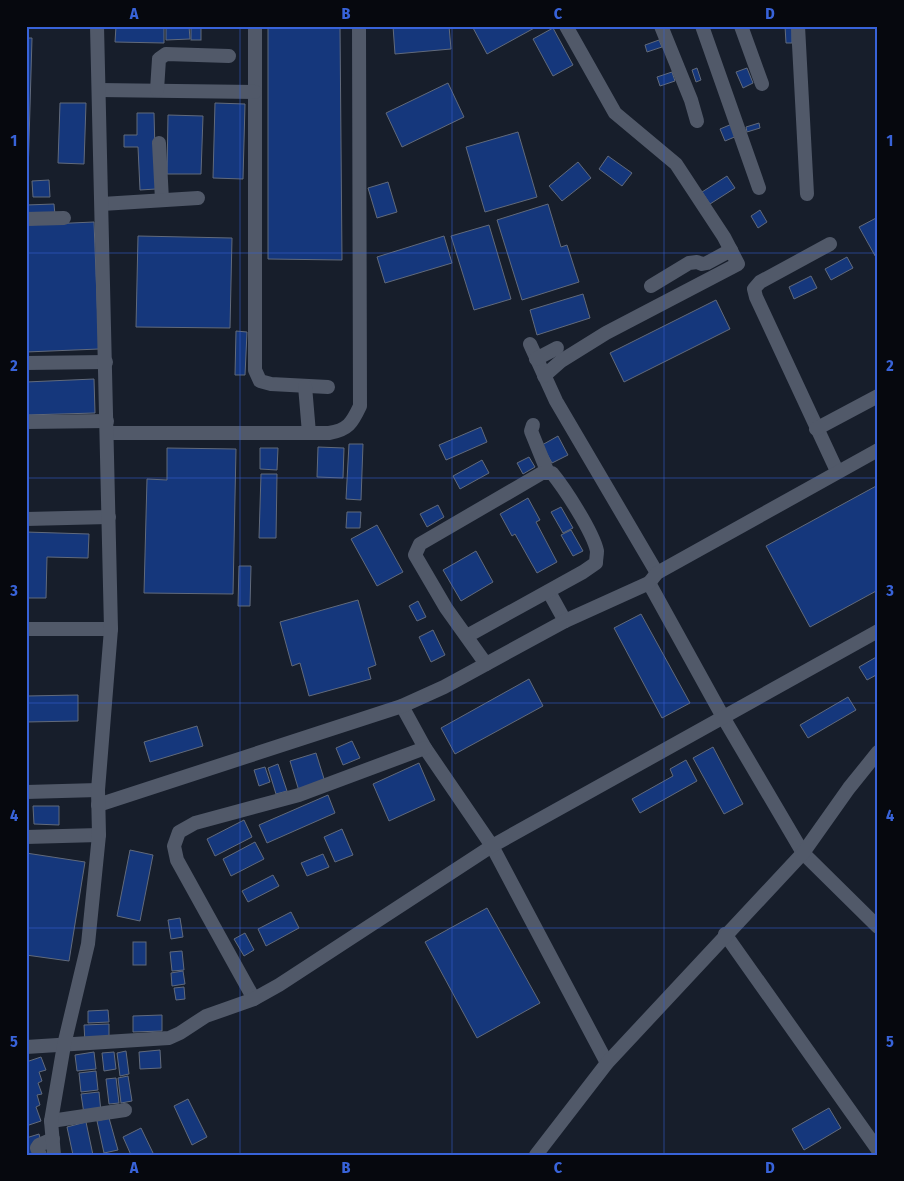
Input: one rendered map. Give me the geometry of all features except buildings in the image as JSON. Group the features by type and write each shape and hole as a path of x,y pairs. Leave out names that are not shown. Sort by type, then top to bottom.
{"street":[{"path":"54,1155 51,1121 64,1045 88,944 99,835 98,790 111,629 97,26"},
{"path":"256,26 255,370 260,380 271,384 328,387"},
{"path":"26,422 107,427 309,433 341,431 353,421 360,406 359,26"},
{"path":"544,376 561,361 606,333 738,264 724,237 676,164 616,113 566,26"},
{"path":"661,26 691,100 697,122"},
{"path":"702,26 759,188"},
{"path":"741,26 762,84"},
{"path":"798,26 807,194"},
{"path":"157,90 159,60 166,54 229,56"},
{"path":"99,90 255,92"},
{"path":"159,143 162,200"},
{"path":"102,204 198,198"},
{"path":"26,219 64,218"},
{"path":"830,244 760,282 754,289 837,472"},
{"path":"651,286 690,263 707,263 731,250"},
{"path":"530,344 556,402 653,578 723,717 803,854 878,927"},
{"path":"536,359 558,348"},
{"path":"26,363 106,362"},
{"path":"305,386 309,433"},
{"path":"816,429 878,396"},
{"path":"533,425 531,431 548,473"},
{"path":"98,805 402,706 444,687 565,620 653,578 878,450"},
{"path":"466,636 549,592 596,563 597,553 592,536 552,473 542,473 420,544 415,555 446,608 466,636 486,664"},
{"path":"26,519 109,517"},
{"path":"549,592 565,620"},
{"path":"26,629 111,629"},
{"path":"26,1047 169,1038 206,1016 254,999 279,985 492,846 878,631"},
{"path":"402,706 425,748 492,846 607,1063"},
{"path":"254,999 177,860 174,846 179,832 195,823 299,795 425,748"},
{"path":"536,1155 607,1063 725,934 803,854 849,788 878,752"},
{"path":"26,792 98,790"},
{"path":"26,837 99,835"},
{"path":"725,934 878,1150"},
{"path":"51,1121 125,1110"},
{"path":"40,1155 37,1148 53,1139"}]}
